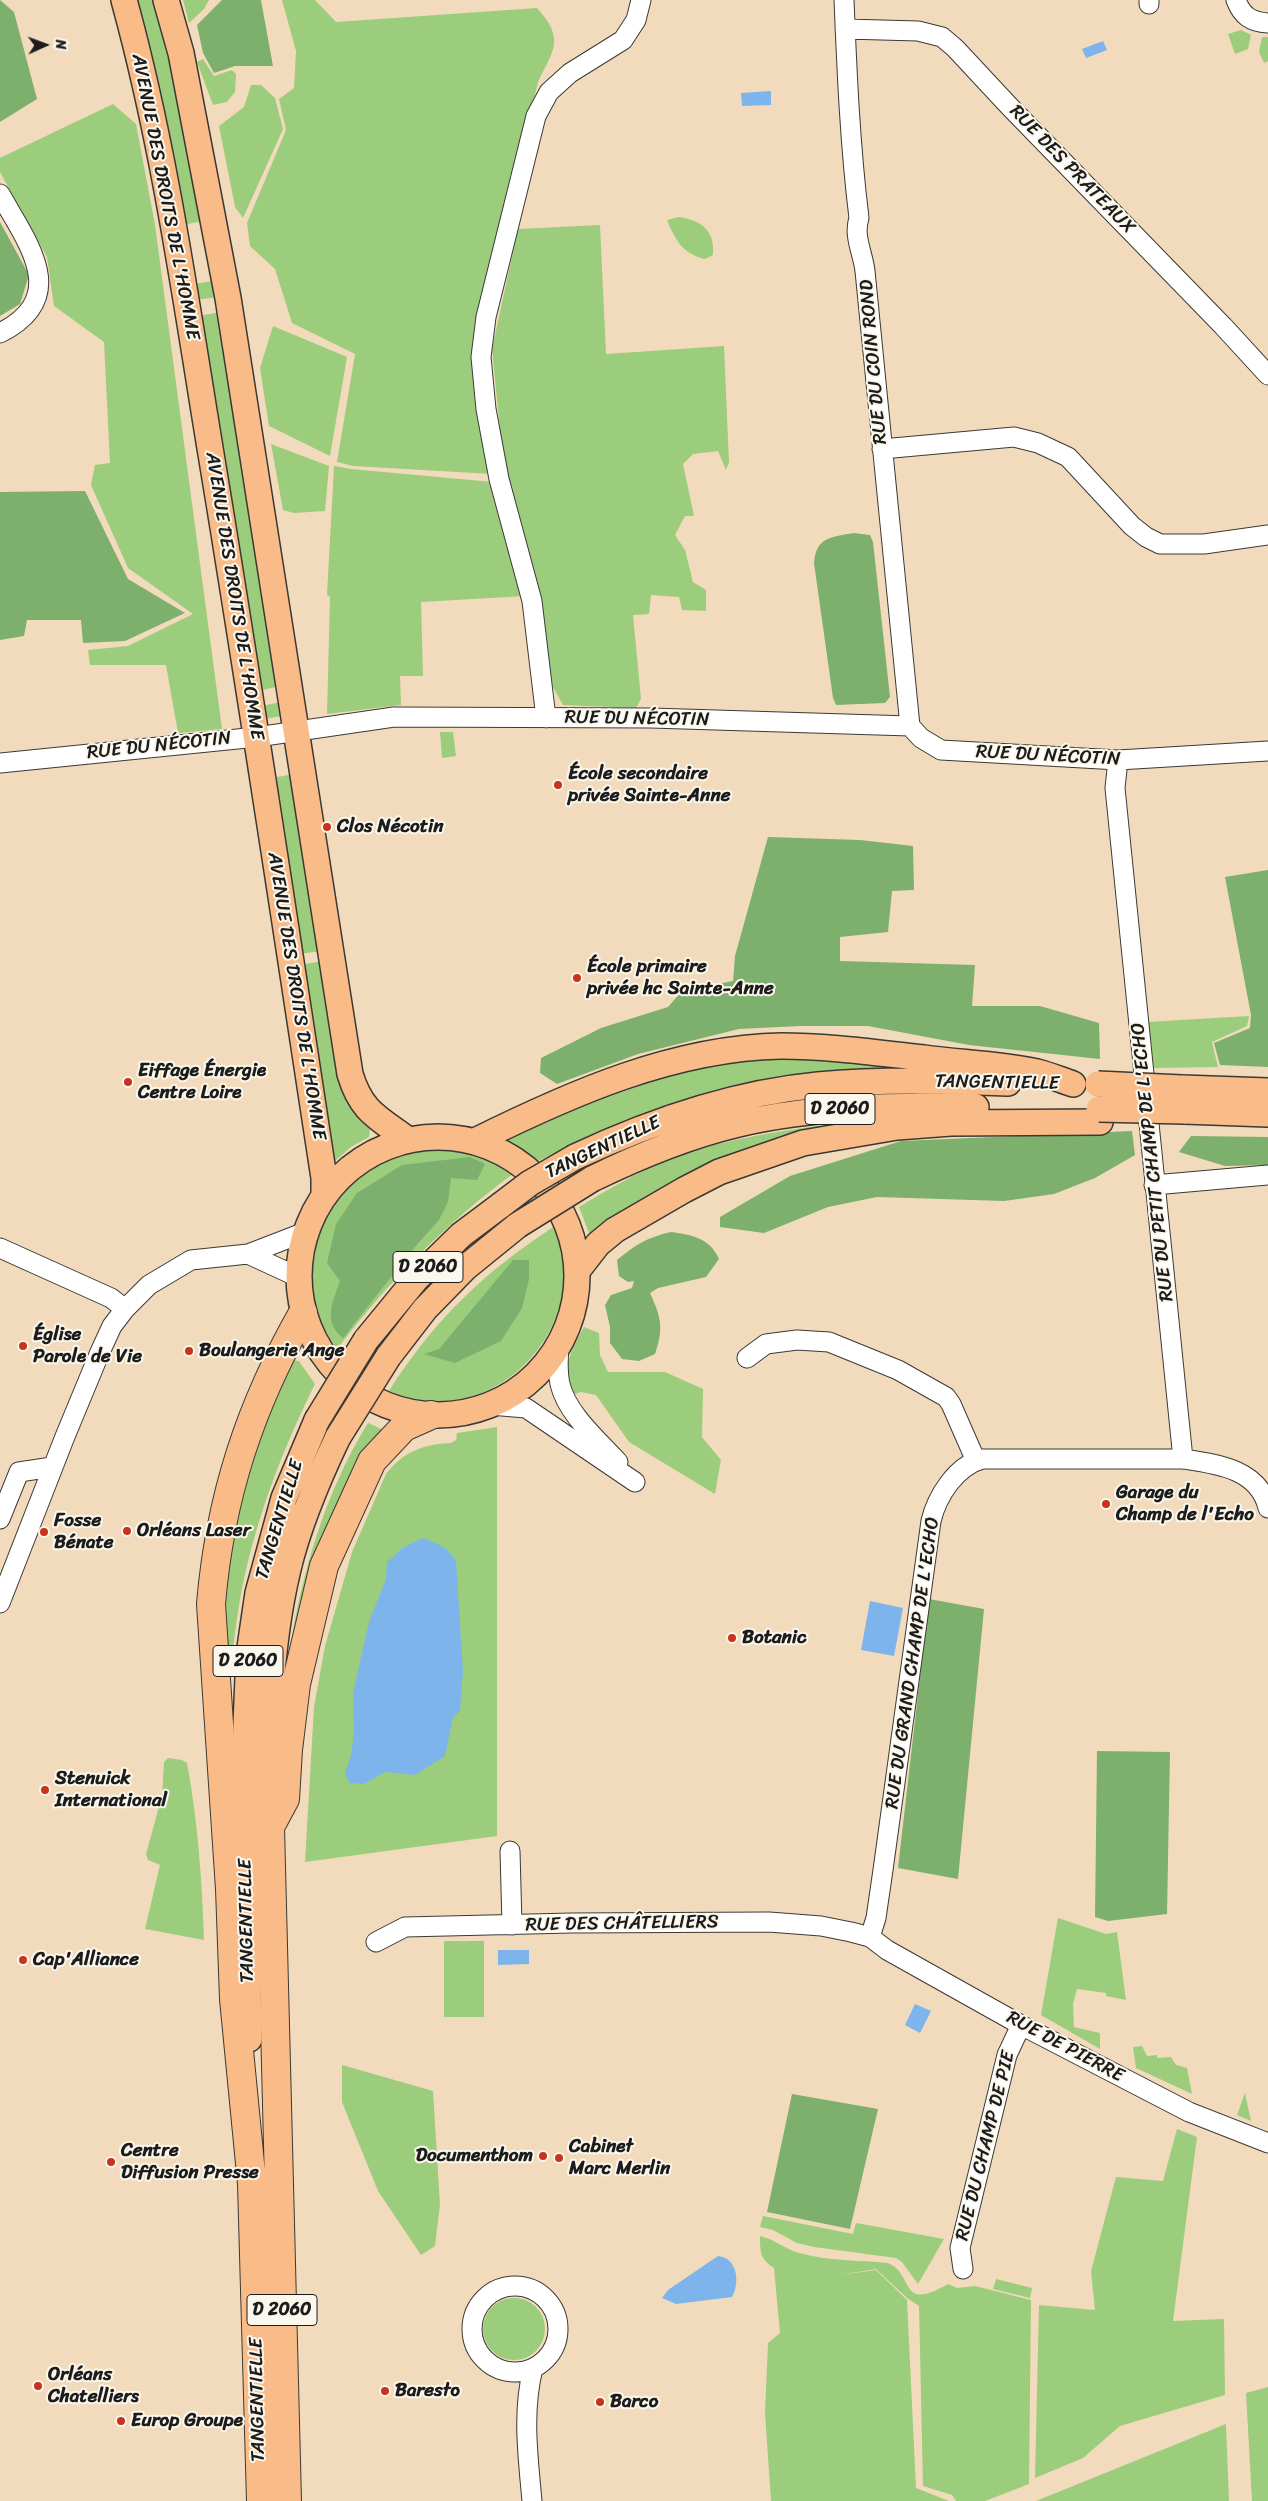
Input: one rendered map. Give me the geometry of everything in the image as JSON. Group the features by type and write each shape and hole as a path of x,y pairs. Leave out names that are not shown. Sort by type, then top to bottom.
{"highway":[{"path":"252,2184 234,1999 230,1880 211,1604 215,1558 229,1486 257,1405 303,1314"},
{"path":"270,1827 285,1799 288,1750 296,1684 324,1566 372,1460 404,1428 431,1415"},
{"name":"TANGENTIELLE","path":"270,1827 287,2501"},
{"name":"TANGENTIELLE","path":"252,2184 260,2501"}],"main road":[{"name":"AVENUE DES DROITS DE L'HOMME","path":"124,0 141,62 181,268 257,737 324,1178 324,1195"},
{"path":"166,0 181,53 222,261 350,1074 356,1094 367,1109 407,1139"},
{"path":"181,268 222,261"},
{"path":"475,1141 534,1113 632,1073 691,1057 741,1049 816,1048 877,1053 1038,1072 1073,1084"},
{"name":"TANGENTIELLE","path":"252,2184 244,1772 248,1663 258,1593 284,1498 301,1453 317,1420 366,1340 416,1279 461,1235 530,1183 575,1157 627,1133 728,1101 817,1085 928,1081 1098,1084 1268,1114"},
{"name":"TANGENTIELLE","path":"270,1827 268,1762 273,1654 288,1568 313,1490 338,1437 388,1357 425,1309 465,1268 518,1225 592,1179 641,1156 738,1124 795,1114 856,1108 929,1106 1099,1115 1183,1100 1268,1091"},
{"path":"577,1271 598,1244 615,1230 684,1190 728,1169 803,1143 897,1128 950,1122 1099,1115"},
{"path":"441,1136 475,1141 515,1159 547,1189 569,1227 577,1271 576,1296 570,1322 559,1345 541,1370 518,1390 490,1405 461,1414 431,1415 388,1406 351,1385 322,1353 303,1314 298,1277 305,1232 324,1195 346,1169 375,1150 407,1139 441,1136"}],"street":[{"path":"546,718 532,601 499,479 486,409 481,357 486,317 517,187 540,108 549,92 570,72 623,40 636,20 641,0"},
{"name":"RUE DU COIN ROND","path":"844,0 852,158 859,218 856,226 859,248 864,264 910,726"},
{"path":"1236,0 1240,11 1253,22 1268,23"},
{"name":"RUE DES PRATEAUX","path":"845,29 918,30 942,37 955,48 1268,375"},
{"path":"0,194 35,258 40,277 39,293 30,311 18,324 0,333"},
{"path":"882,449 1014,437 1030,441 1068,457 1132,526 1146,537 1160,544 1204,544 1268,535"},
{"name":"RUE DU NÉCOTIN","path":"0,763 257,737 394,717 434,716 651,718 910,726 921,738 941,750 1118,760 1268,751"},
{"name":"RUE DU PETIT CHAMP DE L'ECHO","path":"1118,760 1115,788 1183,1459"},
{"path":"1154,1185 1268,1175"},
{"path":"0,1603 52,1468 106,1338 125,1310 149,1285 191,1260 248,1254 305,1232"},
{"path":"0,1248 112,1298 125,1310"},
{"path":"248,1254 298,1277"},
{"path":"747,1358 766,1344 797,1340 829,1342 898,1370 946,1397 952,1404 976,1461"},
{"path":"490,1405 526,1408 635,1482 570,1409 560,1386 558,1370 559,1345"},
{"name":"RUE DU GRAND CHAMP DE L'ECHO","path":"870,1937 876,1918 931,1521 947,1487 957,1474 976,1461 999,1458 1183,1459"},
{"path":"1183,1459 1216,1464 1236,1470 1253,1481 1260,1490 1268,1508"},
{"path":"0,1519 19,1472 52,1468"},
{"path":"510,1851 512,1925"},
{"name":"RUE DES CHÂTELLIERS","path":"376,1942 405,1927 769,1922 822,1926 870,1937"},
{"name":"RUE DE PIERRE","path":"870,1937 887,1950 1021,2025 1190,2112 1268,2143"},
{"name":"RUE DU CHAMP DE PIE","path":"963,2269 960,2248 1007,2055 1021,2025"},
{"path":"499,2369 522,2371 533,2368 545,2360 553,2348 558,2333 556,2319 550,2305 540,2294 526,2288 510,2286 500,2289 482,2301 473,2320 472,2330 477,2350 490,2364 499,2369 517,2392 526,2436 532,2501"},
{"path":"526,2436 527,2392 533,2368"}],"green space":[{"path":"0,0 14,12 37,99 0,122"},
{"path":"133,0 157,0 207,220 183,225"},
{"path":"183,0 209,0 204,9 189,23"},
{"path":"222,0 261,0 273,66 235,66 214,73 203,53 197,25"},
{"path":"282,0 315,0 336,22 537,8 551,28 554,44 549,61 538,82 482,316 492,474 353,466 337,462 355,354 292,323 275,269 250,246 247,223 286,130 279,99 294,88 296,51"},
{"path":"1241,30 1251,35 1248,49 1235,54 1228,34"},
{"path":"1262,37 1268,37 1268,61 1264,63 1259,52"},
{"path":"203,59 214,76 232,70 236,74 235,92 227,102 213,105 197,62"},
{"path":"251,85 261,85 275,98 283,129 243,218 235,207 219,126 244,107"},
{"path":"113,104 136,124 155,225 222,729 178,733 166,665 90,665 88,650 128,646 193,614 128,568 91,485 95,465 110,463 104,342 54,306 47,257 0,172 0,158"},
{"path":"679,217 694,221 705,228 712,239 713,255 705,259 685,250 673,234 667,220"},
{"path":"0,222 29,275 20,304 0,316"},
{"path":"600,225 606,354 724,346 729,462 726,470 718,451 693,454 683,464 694,516 685,516 675,535 685,550 693,582 706,590 706,611 682,610 679,597 651,595 649,614 633,615 641,699 636,708 563,705 553,687 533,571 504,470 492,349 518,229"},
{"path":"212,281 218,297 195,300 195,284"},
{"path":"221,312 280,686 258,691 198,316"},
{"path":"273,326 347,357 330,456 269,426 260,368"},
{"path":"271,444 329,466 325,511 294,513 283,510"},
{"path":"334,466 493,482 525,596 421,602 423,676 400,676 401,705 327,714 330,597 327,595"},
{"path":"85,491 128,579 185,613 125,641 83,643 81,620 27,620 24,636 0,640 0,492"},
{"path":"854,533 870,535 873,542 890,697 885,703 836,705 833,698 814,563 815,554 821,543 832,537"},
{"path":"282,702 282,716 264,719 261,706"},
{"path":"440,732 453,732 456,756 442,758"},
{"path":"294,774 321,951 299,954 272,778"},
{"path":"768,837 860,840 913,846 914,890 892,891 888,932 840,937 840,961 975,965 972,1006 1040,1006 1099,1023 1100,1059 969,1045 868,1026 800,1026 739,1029 638,1054 557,1084 540,1073 541,1058 601,1028 668,1007 682,991 733,981 735,956"},
{"path":"1268,870 1268,1067 1220,1065 1214,1043 1250,1028 1251,1015 1225,877"},
{"path":"323,961 343,1090 347,1102 355,1114 370,1129 369,1137 351,1147 335,1161 330,1160 300,965"},
{"path":"1249,1016 1247,1026 1212,1042 1218,1067 1154,1068 1147,1022"},
{"path":"744,1057 896,1062 874,1069 694,1098 615,1125 536,1162 504,1138 626,1085"},
{"path":"839,1123 776,1141 629,1210 589,1233 579,1207 631,1177 706,1147 794,1129"},
{"path":"1132,1131 1135,1155 1095,1178 1054,1194 1004,1201 877,1197 828,1207 764,1233 720,1227 720,1217 790,1176 901,1141"},
{"path":"1191,1136 1268,1137 1268,1165 1225,1166 1179,1152"},
{"path":"436,1147 478,1153 506,1166 514,1173 441,1233 377,1300 337,1349 321,1319 312,1283 313,1258 320,1233 331,1211 346,1190 365,1173 386,1159 410,1150"},
{"path":"470,1157 485,1164 477,1180 451,1178 448,1202 439,1220 414,1248 343,1338 337,1332 331,1318 332,1304 340,1281 327,1263 336,1224 357,1193 402,1165"},
{"path":"555,1226 564,1269 561,1302 551,1328 537,1350 519,1370 497,1386 472,1396 446,1401 418,1400 389,1391 424,1342 462,1299 506,1261"},
{"path":"671,1232 700,1239 711,1246 719,1259 706,1277 658,1288 650,1293 657,1309 660,1323 660,1337 655,1354 639,1361 622,1359 610,1343 610,1327 605,1305 611,1295 632,1288 634,1281 628,1282 619,1276 617,1260 642,1242"},
{"path":"513,1260 529,1260 529,1279 522,1308 501,1341 455,1363 424,1354 439,1349"},
{"path":"584,1327 599,1333 600,1355 608,1372 665,1372 703,1389 702,1437 721,1460 715,1494 629,1442 596,1395 581,1392 571,1395 568,1386 567,1368 575,1344"},
{"path":"291,1360 299,1361 315,1384 275,1475 252,1546 240,1598 228,1684 219,1618 237,1481"},
{"path":"368,1423 386,1431 289,1657 300,1596 316,1536 339,1477"},
{"path":"497,1427 497,1836 305,1862 314,1707 325,1646 352,1552 386,1474 399,1460 423,1447 451,1443 456,1440 457,1433"},
{"path":"929,1599 984,1609 958,1879 898,1868"},
{"path":"1097,1751 1170,1752 1167,1914 1108,1921 1095,1917"},
{"path":"168,1758 182,1760 187,1763 199,1851 204,1940 145,1929 160,1865 148,1860 146,1854 162,1796 164,1762"},
{"path":"1058,1918 1106,1934 1117,1932 1126,2000 1106,1996 1106,1993 1077,1989 1073,2004 1074,2027 1100,2033 1100,2049 1041,2015"},
{"path":"444,1941 484,1941 484,2017 444,2017"},
{"path":"1142,2046 1147,2056 1157,2055 1157,2058 1171,2057 1176,2065 1187,2068 1192,2094 1136,2068 1133,2047"},
{"path":"342,2065 433,2091 440,2205 435,2246 421,2255 378,2191 342,2102"},
{"path":"1245,2093 1251,2121 1237,2115"},
{"path":"792,2094 878,2109 850,2229 767,2212"},
{"path":"1177,2129 1197,2137 1173,2321 1224,2319 1225,2395 1120,2426 1083,2458 1035,2478 1039,2305 1095,2310 1091,2271 1116,2177 1163,2181"},
{"path":"763,2216 853,2234 856,2223 944,2239 918,2284 902,2262 896,2258 797,2243 773,2230 760,2227"},
{"path":"760,2236 810,2256 888,2263 896,2268 914,2293 932,2292 948,2284 957,2288 975,2286 1031,2300 1029,2484 985,2501 956,2501 952,2495 923,2486 919,2306 907,2298 876,2269 839,2275 876,2270 907,2300 916,2488 949,2501 771,2501 765,2413 768,2343 780,2333 774,2268 763,2258"},
{"path":"996,2279 1032,2288 1030,2298 993,2289"},
{"path":"508,2298 520,2298 536,2307 543,2317 545,2329 543,2341 536,2351 520,2360 508,2360 497,2355 488,2346 483,2335 483,2323 488,2312 497,2303"},
{"path":"1268,2387 1268,2501 1252,2501 1246,2393"},
{"path":"1226,2424 1229,2501 1036,2501"}],"water":[{"path":"1103,41 1107,50 1086,58 1082,49"},
{"path":"771,91 771,105 742,106 741,93"},
{"path":"423,1538 444,1547 456,1560 463,1672 460,1711 453,1717 445,1756 415,1775 385,1772 364,1784 349,1783 345,1773 351,1756 354,1732 353,1693 369,1622 386,1579 387,1562 404,1547"},
{"path":"870,1601 903,1608 894,1656 861,1650"},
{"path":"498,1950 529,1950 529,1964 498,1965"},
{"path":"915,2004 931,2011 920,2033 905,2025"},
{"path":"718,2256 730,2261 736,2272 736,2285 732,2297 676,2304 662,2298 668,2290"}],"place":[{"name":"École secondaire privée Sainte-Anne","path":"558,785"},
{"name":"Clos Nécotin","path":"327,827"},
{"name":"École primaire privée hc Sainte-Anne","path":"577,978"},
{"name":"Eiffage Énergie Centre Loire","path":"128,1082"},
{"name":"Église Parole de Vie","path":"23,1346"},
{"name":"Boulangerie Ange","path":"189,1351"},
{"name":"Garage du Champ de l'Echo","path":"1106,1504"},
{"name":"Orléans Laser","path":"127,1531"},
{"name":"Fosse Bénate","path":"44,1532"},
{"name":"Botanic","path":"732,1638"},
{"name":"Stenuick International","path":"45,1790"},
{"name":"Cap'Alliance","path":"23,1960"},
{"name":"Documenthom","path":"543,2156"},
{"name":"Cabinet Marc Merlin","path":"559,2158"},
{"name":"Centre Diffusion Presse","path":"111,2162"},
{"name":"Orléans Chatelliers","path":"38,2386"},
{"name":"Baresto","path":"385,2391"},
{"name":"Barco","path":"600,2402"},
{"name":"Europ Groupe","path":"121,2421"}]}
